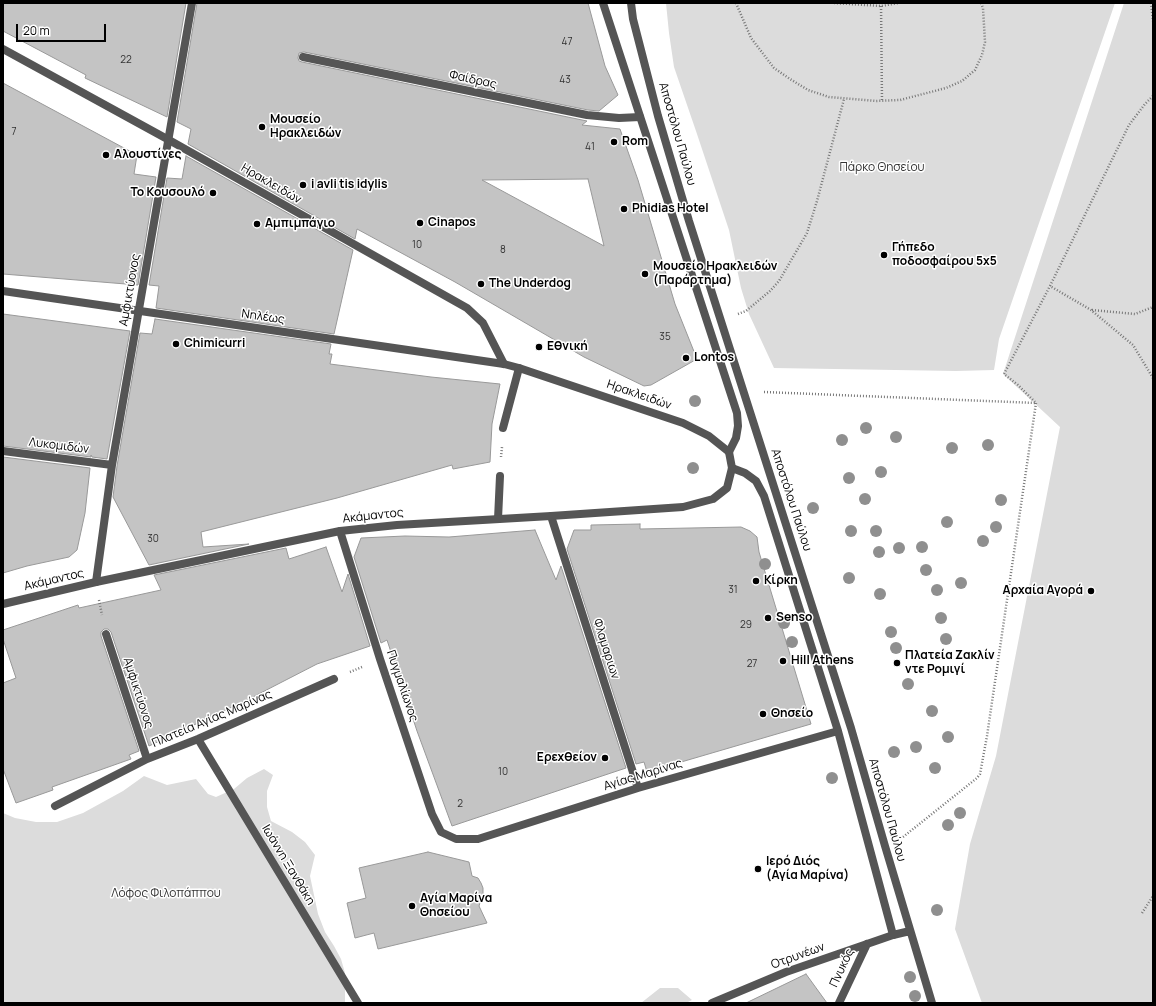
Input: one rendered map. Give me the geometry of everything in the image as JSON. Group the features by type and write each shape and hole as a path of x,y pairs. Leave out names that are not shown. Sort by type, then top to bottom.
{"street":[{"name":"Αμφικτύονος","path":"96,582 112,465 192,3"},
{"path":"603,3 737,413 738,426 736,438 729,452 732,468"},
{"name":"Αποστόλου Παύλου","path":"631,3 658,116 687,214 851,728 932,1003"},
{"name":"Ηρακλειδών","path":"3,49 169,140 468,308 482,323 504,364"},
{"name":"Φαίδρας","path":"303,57 587,115 619,118 640,117"},
{"name":"Νηλέως","path":"3,291 504,364 519,368"},
{"name":"Ηρακλειδών","path":"519,368 683,423 709,436 729,452"},
{"path":"503,428 519,368"},
{"name":"Λυκομιδών","path":"3,451 112,465"},
{"name":"Αποστόλου Παύλου","path":"732,468 745,473 756,481 764,496 838,731 893,935"},
{"name":"Ακάμαντος","path":"3,604 96,582 340,531 397,525 683,507 713,499 727,488 732,468"},
{"path":"498,519 500,476"},
{"name":"Φλαμαριων","path":"551,516 638,788"},
{"name":"Πυγμαλίωνος","path":"340,531 380,659 432,814 440,832 456,840"},
{"name":"Αμφικτύονος","path":"106,634 147,759"},
{"name":"Πλατεία Αγίας Μαρίνας","path":"56,806 147,759 198,739 334,679"},
{"name":"Αγίας Μαρίνας","path":"456,840 478,840 638,788 851,728"},
{"name":"Ιωάννη Ξανθάκη","path":"198,739 358,1003"},
{"name":"Οτρυνέων","path":"712,1003 786,972 910,930"},
{"name":"Πνυκός","path":"839,1003 867,944"}],"path":[{"path":"736,3 751,38 774,68 790,79 808,90 829,97 882,101 900,100 946,88 962,81 975,70 982,55 984,42 984,22 981,3"},
{"path":"834,3 899,3"},
{"path":"1151,3 1153,21"},
{"path":"881,4 882,101"},
{"path":"1036,402 1004,374 1050,286 1129,125 1153,96"},
{"path":"721,319 746,311 770,291 779,281 796,254 807,233 844,99"},
{"path":"1050,286 1091,310 1133,345 1153,378"},
{"path":"1091,310 1135,314 1153,307"},
{"path":"744,391 1036,402"},
{"path":"885,846 898,840 977,778 980,774 987,736 1036,402"},
{"path":"334,679 380,659"},
{"path":"1142,913 1153,896"}],"green space":[{"name":"Πάρκο Θησείου","path":"666,3 1115,3 999,339 994,370 956,371 774,368 749,314 741,288 729,230 674,67"},
{"name":"Αρχαία Αγορά","path":"1124,3 1153,3 1153,1003 982,1003 955,929 970,844 996,756 1060,427 1003,374"},
{"name":"Λόφος Φιλοπάππου","path":"264,769 273,775 267,791 267,807 271,821 292,832 305,842 315,855 310,876 318,914 325,932 341,959 345,973 345,1003 3,1003 3,813 15,818 36,822 57,822 83,813 123,791 144,776 167,785 196,779 208,794 216,797 234,789 247,778"},
{"path":"660,988 678,988 692,1000 686,1003 641,1003"}],"building":[{"path":"3,3 186,3 167,117 85,78 86,75 3,31"},
{"path":"197,3 588,3 605,66 618,95 599,111 304,52 299,53 298,58 299,61 302,62 587,121 582,125 620,129 638,180 675,304 697,359 651,385 644,386 584,357 455,282 357,229 355,239 188,144 191,129 177,122","holes":["588,179 604,246 482,180"]},
{"path":"3,83 137,155 134,174 156,177 138,285 3,274"},
{"path":"186,156 353,250 334,334 156,308 159,286 149,285 167,178 182,179"},
{"path":"3,314 130,331 107,459 92,457 91,455 91,457 3,446"},
{"path":"155,319 331,344 329,354 332,354 330,364 500,384 492,424 490,462 453,469 452,465 337,498 201,532 203,547 249,544 149,565 113,497 140,333 152,334"},
{"path":"3,457 90,468 85,513 77,550 69,557 3,573"},
{"path":"640,524 640,529 741,527 750,531 757,537 759,552 811,724 647,772 644,762 636,764 567,549 574,530 591,530 591,525"},
{"path":"535,530 556,580 561,566 626,768 452,826 417,731 387,640 381,643 354,557 361,538 405,536 449,537"},
{"path":"326,547 342,592 348,574 370,646 317,664 247,700 149,746 111,632 108,629 104,629 101,632 101,636 139,751 129,755 131,759 52,787 53,790 16,803 3,769 3,683 16,678 3,639 3,630 78,605 79,608 161,590 154,575 286,548 289,559"},
{"name":"Αγία Μαρίνα Θησείου","path":"428,852 469,862 472,876 478,878 483,888 483,894 479,906 487,923 378,949 374,933 355,938 347,903 366,898 359,868"},
{"path":"806,974 827,1003 746,1003"}],"place":[{"name":"Μουσείο Ηρακλειδών","path":"262,127"},
{"name":"Rom","path":"614,142"},
{"name":"Αλουστίνες","path":"106,155"},
{"name":"i avli tis idylis","path":"303,185"},
{"name":"Το Κουσουλό","path":"213,193"},
{"name":"Phidias Hotel","path":"624,209"},
{"name":"Cinapos","path":"420,223"},
{"name":"Αμπιμπάγιο","path":"257,224"},
{"name":"Γήπεδο ποδοσφαίρου 5x5","path":"884,255"},
{"name":"Μουσείο Ηρακλειδών (Παράρτημα)","path":"645,274"},
{"name":"The Underdog","path":"481,284"},
{"name":"Chimicurri","path":"176,344"},
{"name":"Εθνική","path":"539,347"},
{"name":"Lontos","path":"686,358"},
{"name":"Κίρκη","path":"756,581"},
{"name":"Αρχαία Αγορά","path":"1091,591"},
{"name":"Senso","path":"768,618"},
{"name":"Hill Athens","path":"783,661"},
{"name":"Πλατεία Ζακλίν ντε Ρομιγί","path":"897,663"},
{"name":"Θησείο","path":"763,714"},
{"name":"Ερεχθείον","path":"605,758"},
{"name":"Ιερό Διός (Αγία Μαρίνα)","path":"758,869"},
{"name":"Αγία Μαρίνα Θησείου","path":"412,906"}]}
